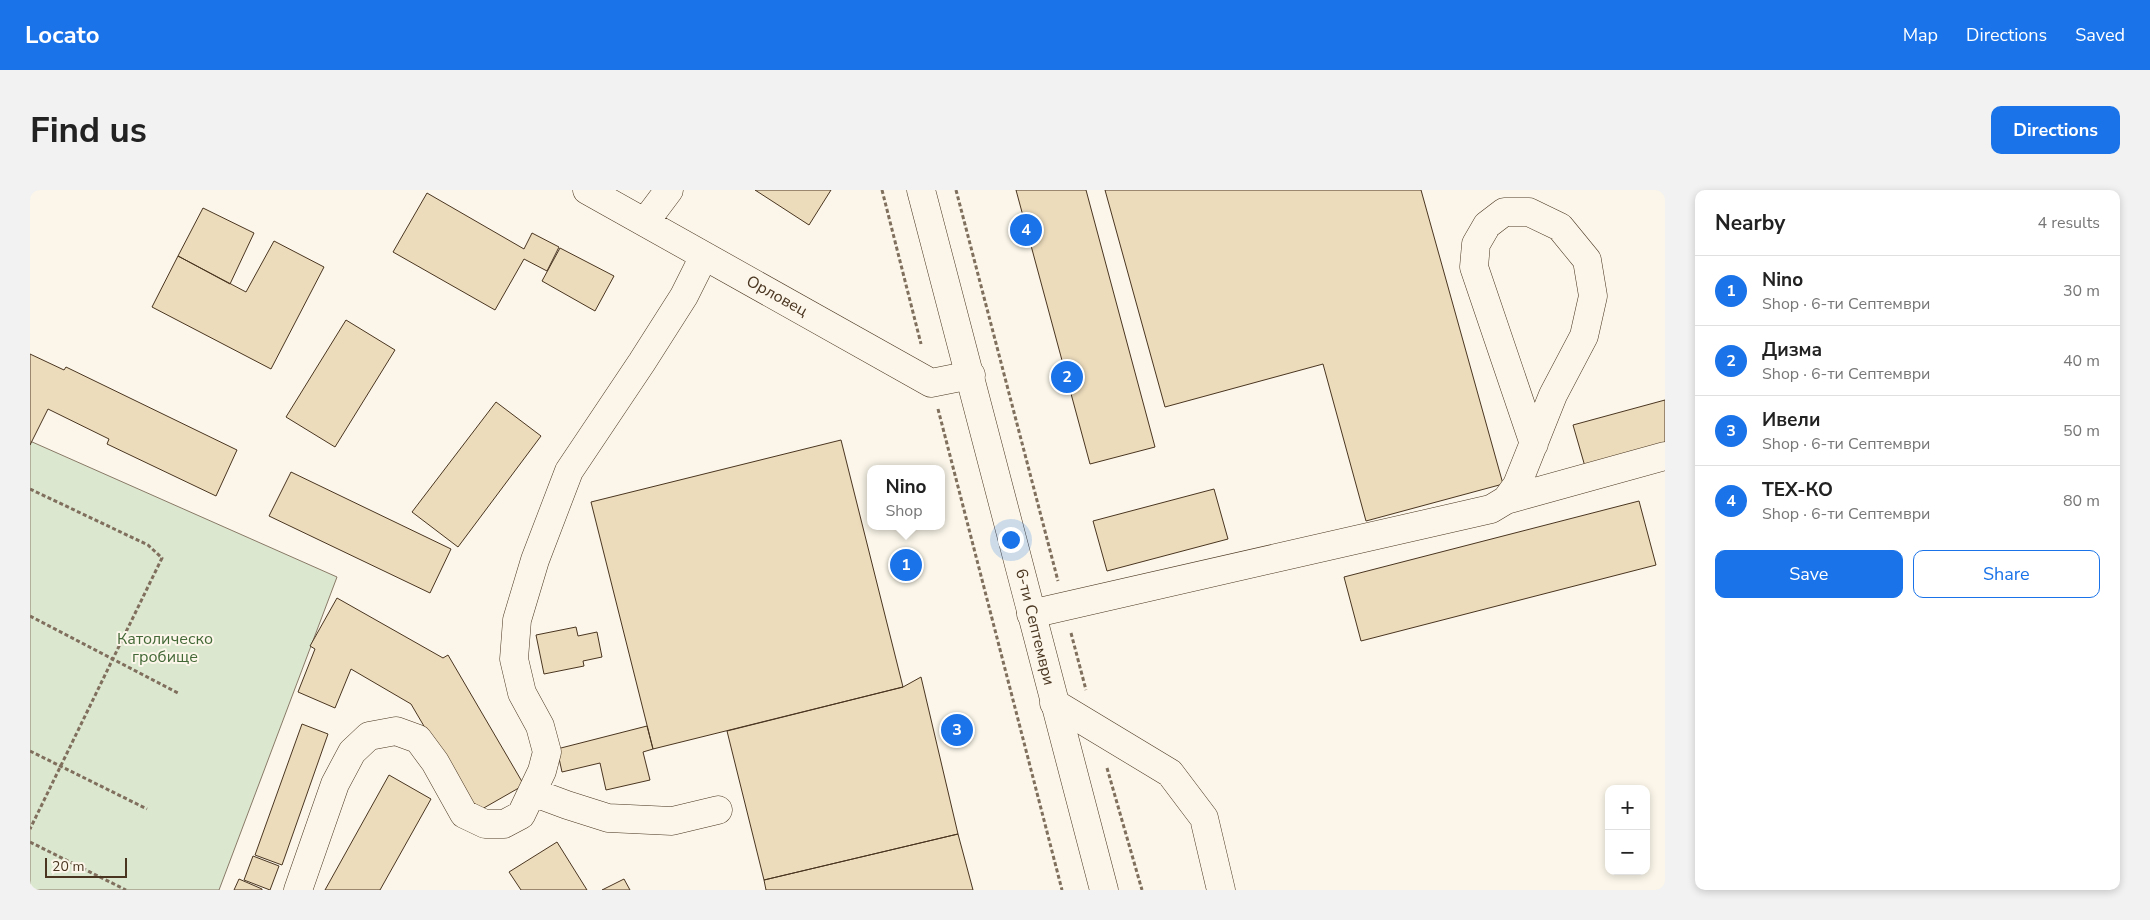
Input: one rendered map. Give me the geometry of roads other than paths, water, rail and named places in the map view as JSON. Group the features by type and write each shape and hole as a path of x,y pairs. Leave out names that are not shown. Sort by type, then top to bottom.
{"main road":[{"name":"Орловец","path":"587,190 931,382 971,375"},
{"path":"645,222 669,190"},
{"name":"6-ти Септември","path":"923,190 1054,703 1104,890"},
{"path":"1506,500 1517,485 1534,444 1553,395 1584,336 1594,296 1587,260 1560,226 1529,212 1504,212 1487,225 1476,244 1474,266 1534,444"},
{"path":"298,890 335,784 352,752 369,736 396,731 418,739 434,762 464,814 485,824 504,824 521,815 542,771 547,752 540,726 522,693 514,659 517,620 535,560 569,471 684,296 704,256"},
{"path":"1031,614 1491,509 1506,500 1665,456"},
{"path":"1054,703 1170,773 1204,818 1221,890"},
{"path":"532,792 608,818 672,820 718,810"}],"place":[{"name":"ТЕХ-КО","path":"1026,230"},
{"name":"Дизма","path":"1067,377"},
{"name":"Nino","path":"906,565"},
{"name":"Ивели","path":"957,730"}],"park label":[{"name":"Католическо гробище","path":"165,648"}]}
